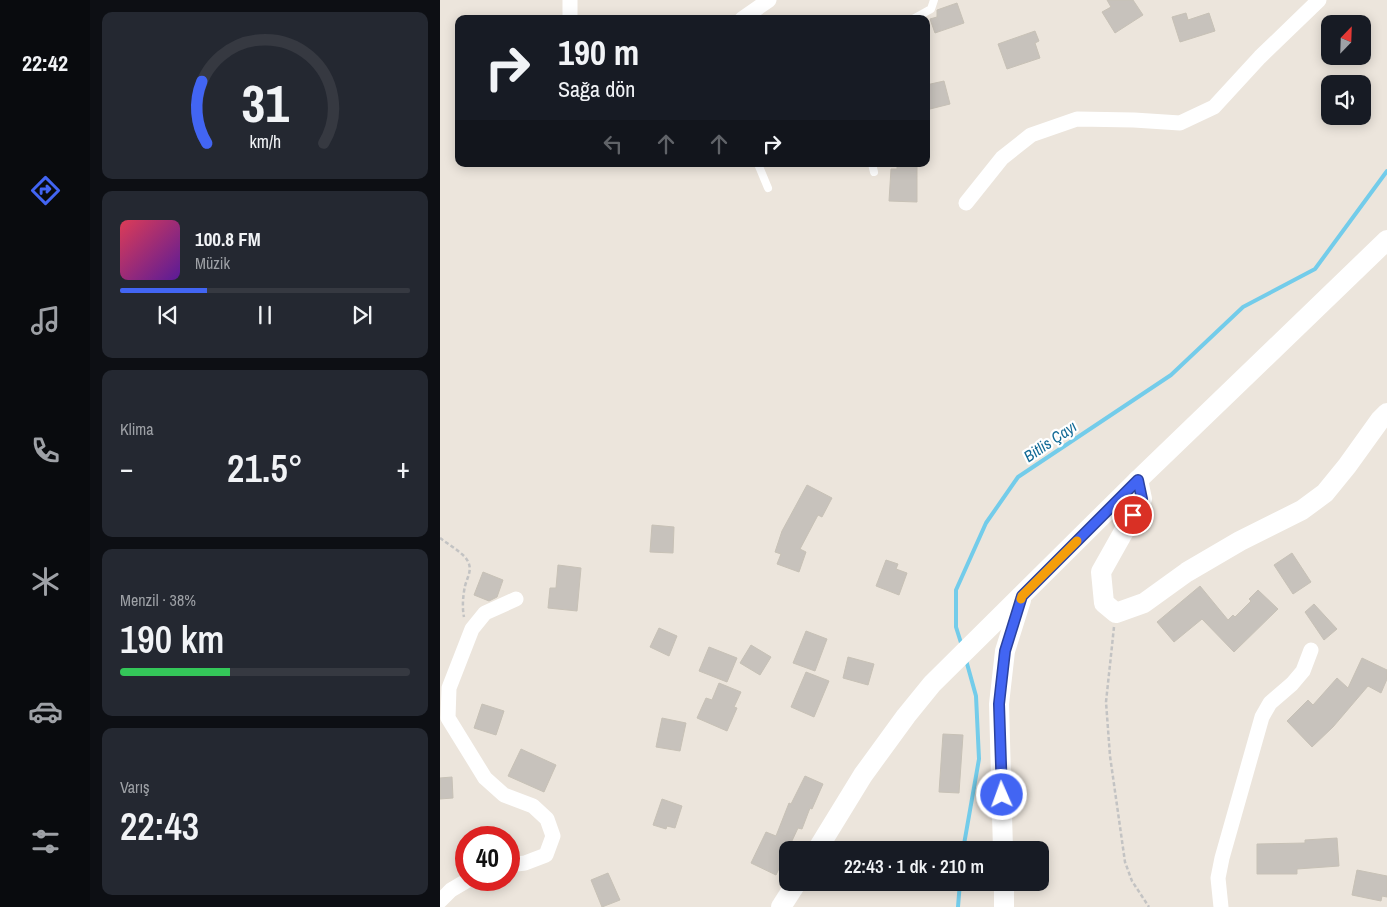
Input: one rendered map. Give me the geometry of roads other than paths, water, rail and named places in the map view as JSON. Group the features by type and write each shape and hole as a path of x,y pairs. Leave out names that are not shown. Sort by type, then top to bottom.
{"main road":[{"path":"823,841 863,775 932,684 1138,480 1387,240"},
{"path":"1138,480 1142,499 1101,572 1104,603 1116,613 1144,603 1187,572 1240,541 1302,510 1325,493 1387,413"},
{"path":"1003,841 999,704 1005,651 1022,596"},
{"path":"781,907 791,891"},
{"path":"1004,891 1004,907"}],"street":[{"path":"570,0 570,15"},
{"path":"748,15 769,0"},
{"path":"966,204 1002,158 1031,135 1077,119 1180,123 1214,108 1260,57 1319,0"},
{"path":"516,599 484,613 472,629 449,688 448,718 485,778 504,795 533,806 547,819 553,836 546,855 520,864"},
{"path":"1221,907 1218,878 1222,858 1262,717 1270,702 1292,684 1303,671 1311,650"},
{"path":"440,901 455,888"}],"lane":[{"path":"920,15 930,9 934,0"},
{"path":"759,167 768,188"}],"waterway":[{"name":"Bitlis Çayı","path":"962,646 956,627 956,590 986,523 1018,477 1171,375 1243,307 1315,269 1387,171"},
{"name":"Bitlis Çayı","path":"965,841 979,759 976,696 966,660"},
{"name":"Bitlis Çayı","path":"958,907 959,891"}]}
